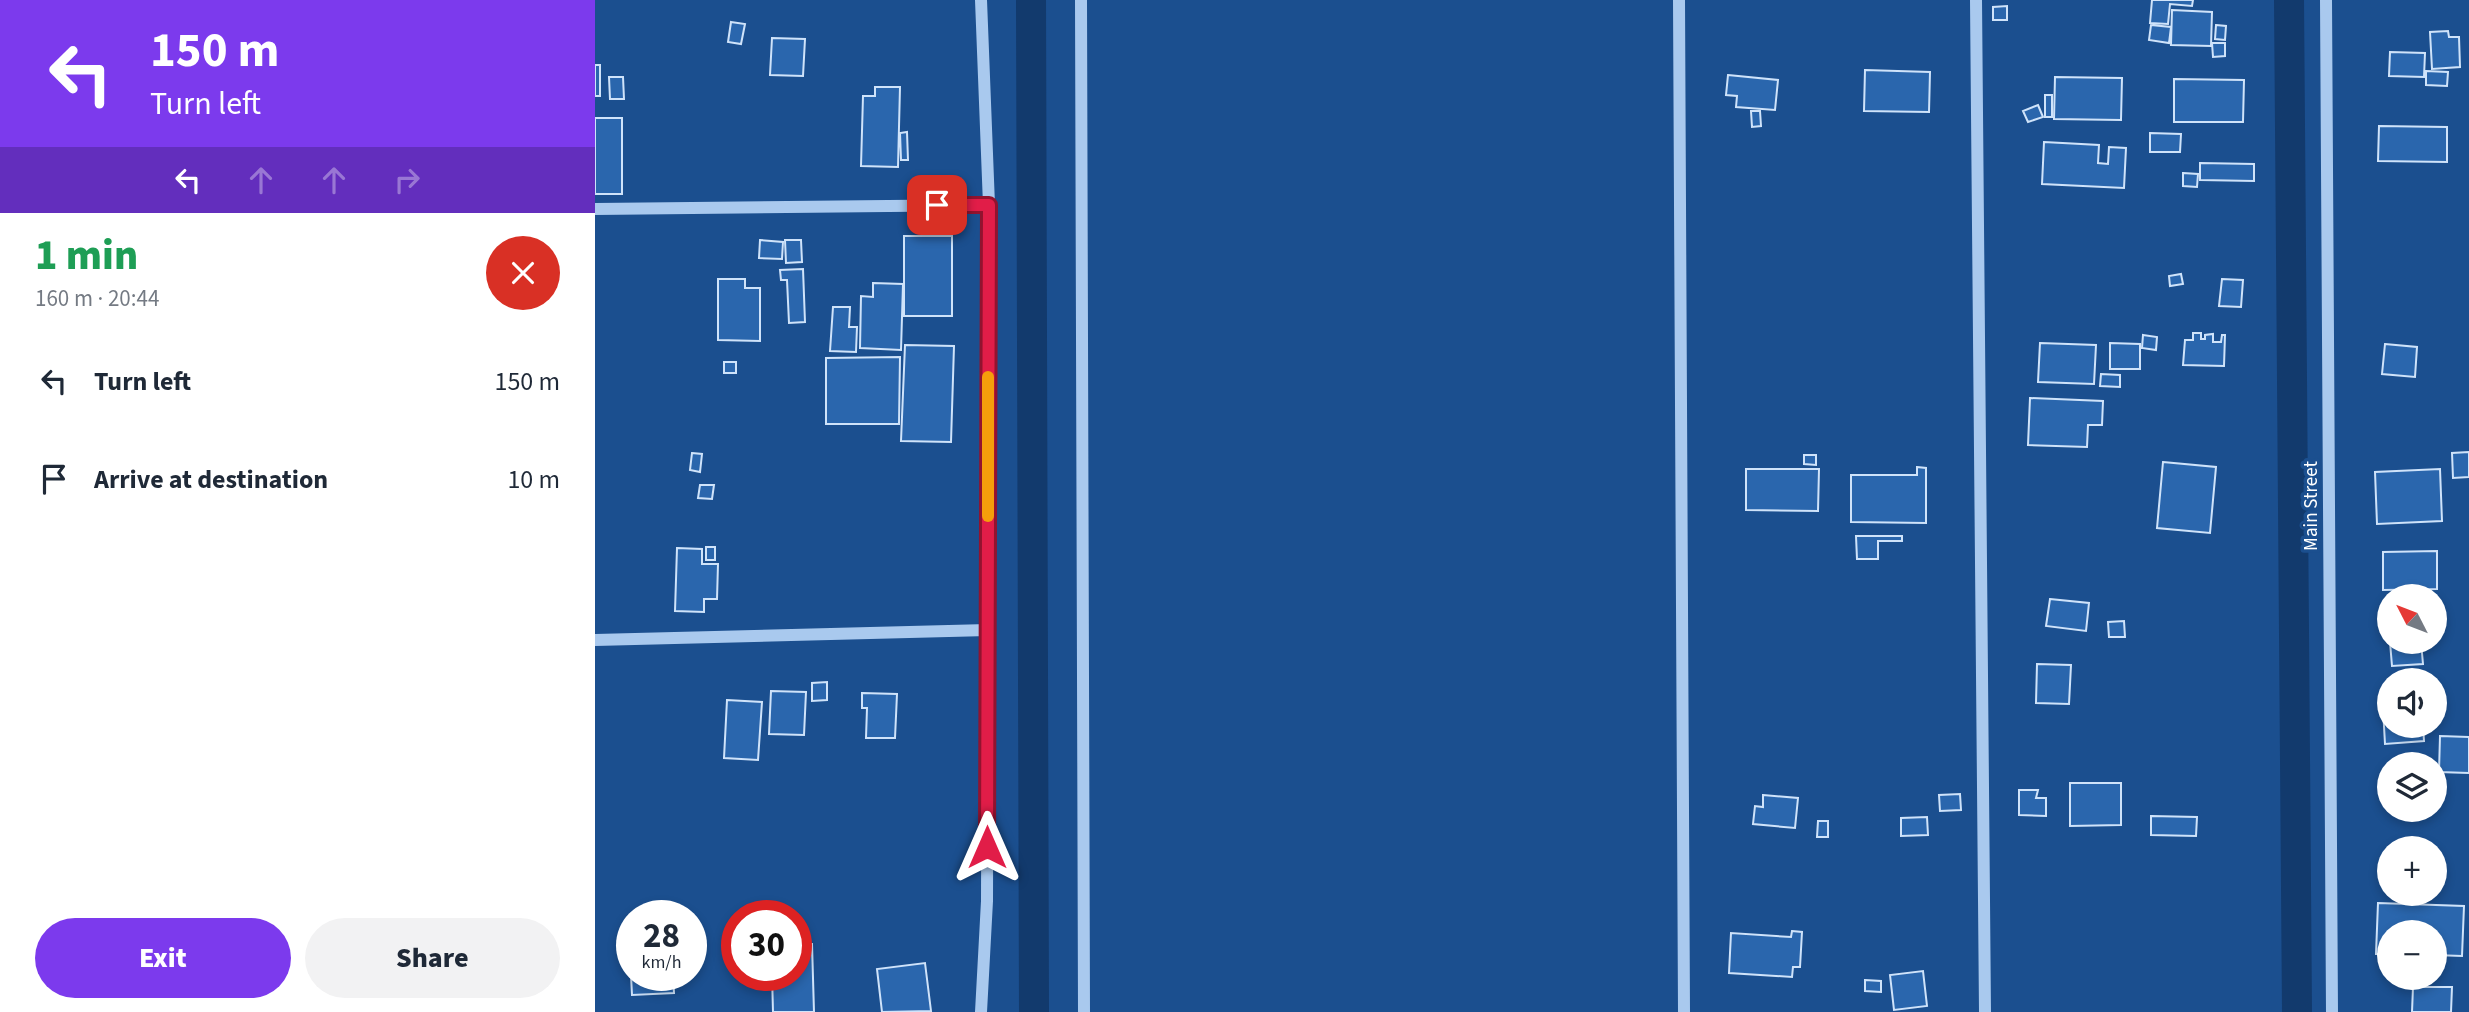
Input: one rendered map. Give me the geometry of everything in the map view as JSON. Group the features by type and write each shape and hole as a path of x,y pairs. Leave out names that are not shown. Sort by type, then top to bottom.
{"street":[{"path":"981,0 989,205 987,901 981,1012"},
{"path":"1081,0 1084,1012"},
{"path":"1679,0 1684,1012"},
{"path":"1976,0 1985,1012"},
{"name":"Main Street","path":"2326,0 2332,1012"},
{"path":"595,209 989,205"},
{"path":"595,640 988,630"}],"building":[{"path":"2152,0 2193,0 2192,6 2170,4 2168,24 2150,23"},
{"path":"2007,6 2007,20 1993,20 1993,7"},
{"path":"2172,10 2212,12 2211,46 2171,45"},
{"path":"731,22 745,24 741,44 728,42"},
{"path":"2151,25 2171,27 2169,43 2149,40"},
{"path":"2216,25 2226,26 2225,40 2215,39"},
{"path":"2448,31 2449,37 2459,37 2460,67 2432,69 2430,32"},
{"path":"772,38 805,39 803,76 770,75"},
{"path":"2212,43 2225,43 2225,56 2213,57"},
{"path":"2390,52 2425,53 2424,77 2389,76"},
{"path":"595,65 600,65 600,96 595,96"},
{"path":"1865,70 1930,72 1929,112 1864,111"},
{"path":"2426,71 2448,72 2447,86 2426,85"},
{"path":"1728,75 1778,80 1775,110 1736,107 1737,96 1726,95"},
{"path":"609,77 623,77 624,99 610,99"},
{"path":"2055,77 2122,78 2121,120 2054,119"},
{"path":"2174,79 2244,80 2243,122 2174,122"},
{"path":"875,87 900,87 898,167 861,166 863,96 875,96"},
{"path":"2045,95 2052,95 2052,117 2045,117"},
{"path":"2038,105 2043,117 2028,122 2023,111"},
{"path":"1751,111 1760,111 1761,126 1752,127"},
{"path":"595,118 622,118 622,194 595,194"},
{"path":"2379,126 2447,127 2447,162 2378,161"},
{"path":"907,132 908,160 901,160 900,133"},
{"path":"2150,133 2181,134 2180,152 2150,152"},
{"path":"2044,142 2099,145 2098,163 2108,164 2109,147 2126,148 2124,188 2042,184"},
{"path":"2200,163 2254,164 2254,181 2200,180"},
{"path":"2183,173 2198,174 2197,187 2183,186"},
{"path":"904,236 952,236 952,316 904,316"},
{"path":"760,240 783,242 782,259 759,258"},
{"path":"785,240 801,240 802,262 786,263"},
{"path":"803,269 805,322 789,323 787,280 781,280 780,270"},
{"path":"2181,274 2183,284 2170,286 2169,276"},
{"path":"718,279 745,279 745,288 760,288 760,341 718,340"},
{"path":"2222,279 2243,280 2241,307 2219,306"},
{"path":"873,283 903,284 901,350 860,348 861,296 873,297"},
{"path":"833,307 850,307 849,327 857,327 856,352 830,351"},
{"path":"2193,333 2201,333 2201,339 2205,339 2205,335 2213,334 2213,342 2221,342 2222,335 2225,335 2224,366 2183,365 2185,340 2193,340"},
{"path":"2143,335 2157,337 2156,350 2142,348"},
{"path":"2040,343 2096,345 2094,384 2038,382"},
{"path":"2110,343 2140,344 2140,369 2110,369"},
{"path":"2385,344 2417,347 2415,377 2382,374"},
{"path":"905,345 954,346 951,442 901,441"},
{"path":"900,357 899,424 826,424 826,358"},
{"path":"724,362 736,362 736,373 724,373"},
{"path":"2101,374 2120,375 2120,387 2100,386"},
{"path":"2030,398 2103,401 2102,425 2088,425 2087,447 2028,445"},
{"path":"2469,452 2469,477 2453,478 2452,453"},
{"path":"692,453 702,454 700,472 690,470"},
{"path":"1804,455 1816,455 1816,465 1804,464"},
{"path":"2163,462 2216,467 2210,533 2157,528"},
{"path":"1917,467 1926,468 1926,523 1851,522 1851,475 1917,475"},
{"path":"1746,469 1819,469 1818,511 1746,510"},
{"path":"2440,469 2442,521 2377,524 2375,472"},
{"path":"700,485 714,485 712,499 698,498"},
{"path":"1856,536 1902,536 1902,541 1878,541 1878,559 1857,559"},
{"path":"706,547 715,547 715,560 706,560"},
{"path":"677,548 702,549 702,564 718,564 717,599 704,599 704,612 675,611"},
{"path":"2437,551 2437,584 2383,584 2383,552"},
{"path":"2050,599 2089,603 2086,631 2046,626"},
{"path":"2124,621 2125,637 2109,637 2108,622"},
{"path":"2391,654 2422,654 2423,664 2392,666"},
{"path":"2037,664 2071,665 2069,704 2036,703"},
{"path":"827,682 827,700 812,701 812,683"},
{"path":"771,691 806,692 804,735 769,734"},
{"path":"862,693 897,694 895,738 866,738 867,708 862,708"},
{"path":"727,700 762,702 758,760 724,758"},
{"path":"2469,737 2469,773 2447,772 2447,752 2440,752 2440,738"},
{"path":"2385,738 2424,738 2424,741 2385,744"},
{"path":"2070,783 2121,783 2121,825 2070,826"},
{"path":"2019,790 2038,790 2036,798 2046,798 2046,816 2019,815"},
{"path":"1960,794 1961,810 1940,811 1939,795"},
{"path":"1763,795 1798,798 1795,828 1753,824 1755,806 1763,807"},
{"path":"2151,816 2197,817 2196,836 2151,835"},
{"path":"1927,817 1928,835 1901,836 1901,818"},
{"path":"1818,821 1828,821 1828,837 1817,837"},
{"path":"2378,906 2464,906 2462,956 2447,955 2447,920 2377,920"},
{"path":"1792,931 1802,932 1800,967 1793,967 1792,977 1729,973 1731,933 1791,937"},
{"path":"812,944 814,1012 773,1012 772,991 812,991"},
{"path":"925,963 931,1011 882,1012 877,969"},
{"path":"1923,971 1927,1006 1894,1010 1890,975"},
{"path":"1865,980 1881,981 1881,992 1865,991"},
{"path":"2447,987 2452,987 2451,1012 2412,1012 2413,990 2447,990"},
{"path":"632,991 674,991 674,993 632,995"}],"waterway":[{"path":"1031,0 1034,1012"},
{"path":"2289,0 2297,1012"}],"slow traffic":[{"path":"988,377 988,516"}],"route":[{"path":"937,205 989,205 987,847"}]}
